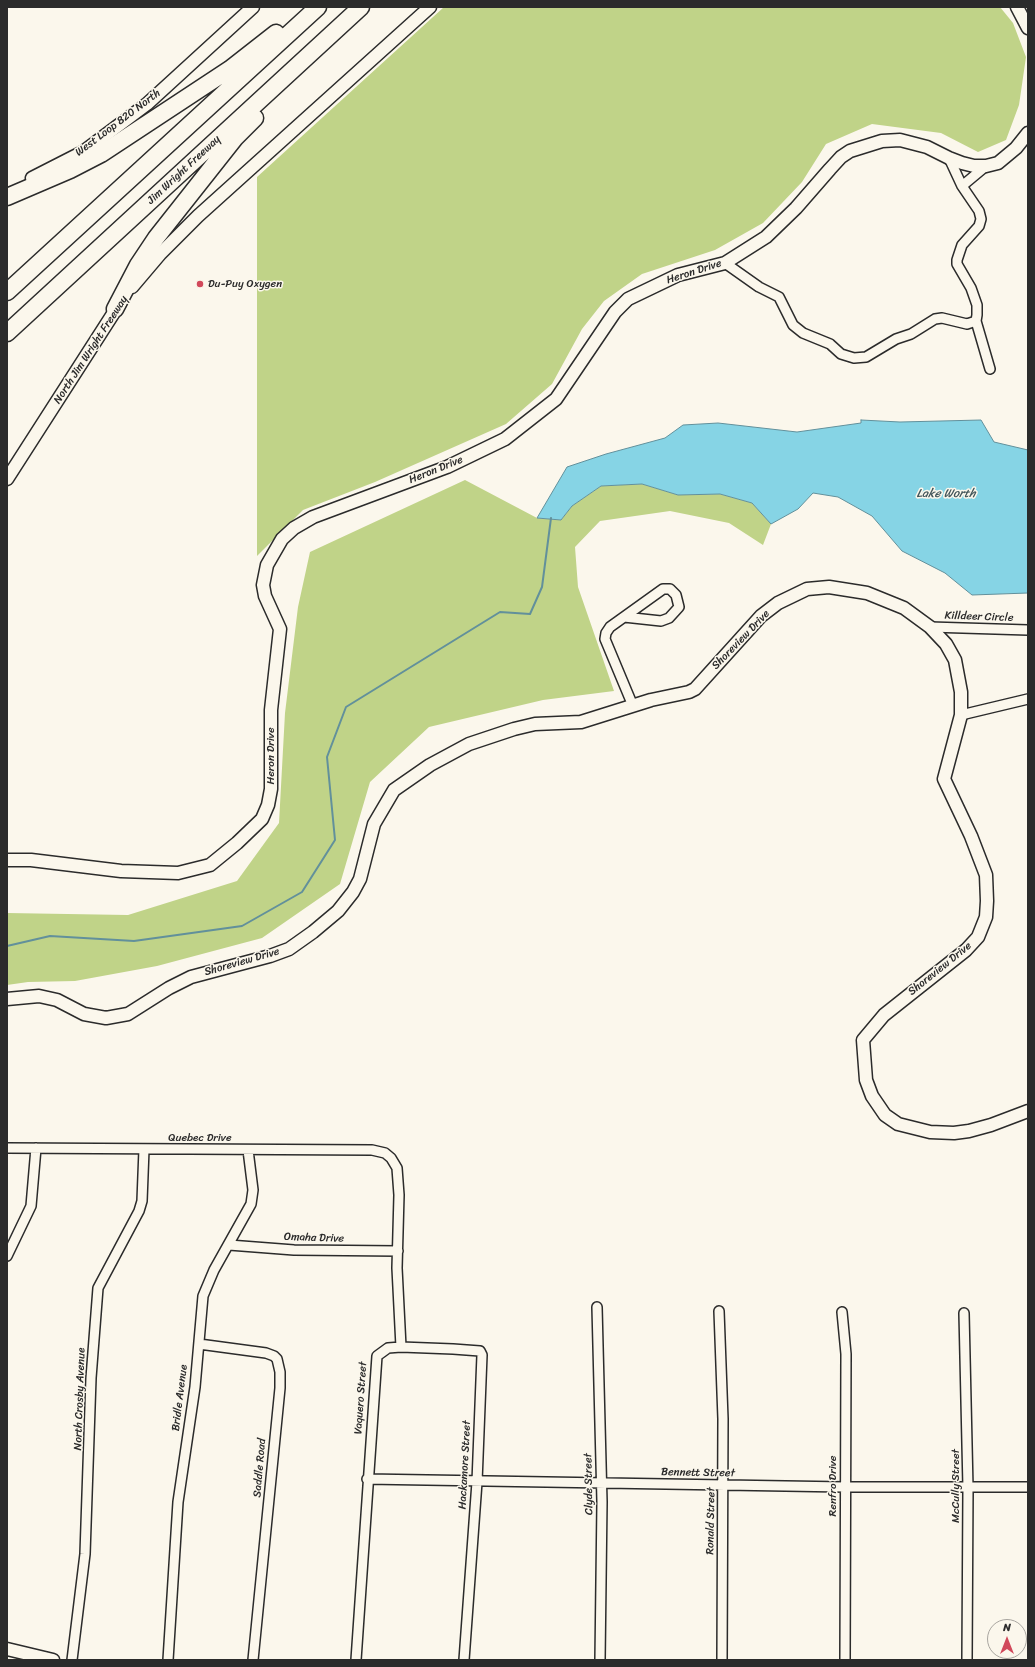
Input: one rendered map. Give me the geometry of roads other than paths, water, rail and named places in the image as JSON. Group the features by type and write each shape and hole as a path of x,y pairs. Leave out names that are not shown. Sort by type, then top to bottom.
{"highway":[{"path":"7,197 70,170 101,154 230,69 302,12 311,7"},
{"path":"7,292 318,7"},
{"name":"Jim Wright Freeway","path":"7,333 322,41 361,7"},
{"path":"115,309 138,265 175,213 235,138 314,60 322,41"}],"street":[{"name":"West Loop 820 North","path":"7,190 58,166 90,147 147,104 253,7"},
{"name":"North Jim Wright Freeway","path":"7,480 115,309 160,254 198,216 430,7"},
{"path":"1017,7 1028,28"},
{"path":"962,186 986,166 998,163 1016,148 1028,133"},
{"name":"Heron Drive","path":"7,860 31,860 121,871 178,873 210,865 237,843 262,819 268,805 271,789 271,710 280,629 265,596 263,585 267,565 282,539 294,528 313,517 448,468 505,439 556,399 615,312 628,298 678,275 725,263 766,237 796,208 830,168 841,157 850,151 882,142 900,140 927,146 949,158 974,166 986,166"},
{"path":"949,158 962,186 979,211 981,219 979,226 962,245 957,264 971,288 977,304 978,315 976,321 990,369"},
{"path":"725,263 759,287 779,297 793,325 803,333 830,344 841,354 854,358 866,357 896,339 910,334 935,319 942,318 967,324 976,321"},
{"name":"Shoreview Drive","path":"7,999 40,996 57,1000 84,1014 106,1018 128,1014 169,988 191,977 270,956 289,949 313,932 338,910 353,892 360,879 374,824 394,790 401,784 430,765 469,744 485,738 535,724 582,722 632,706 689,692 695,689 761,616 778,603 806,589 829,587 867,594 904,608 930,627 946,644 957,666 961,692 961,715 944,780 981,860 986,875 986,918 978,937 966,950 884,1015 863,1040 866,1080 872,1096 885,1115 898,1124 930,1132 954,1133 969,1131 991,1125 1028,1111"},
{"path":"624,617 661,621 669,618 679,607 676,595 670,589 663,589 610,627 606,633 605,639 632,706"},
{"name":"Killdeer Circle","path":"930,627 1028,630"},
{"path":"961,715 1028,699"},
{"name":"Quebec Drive","path":"7,1148 372,1150 385,1153 391,1158 397,1168 399,1196 398,1252"},
{"path":"8,1251 31,1206 36,1148"},
{"name":"North Crosby Avenue","path":"72,1660 85,1554 91,1378 98,1288 139,1211 142,1201 144,1149"},
{"name":"Bridle Avenue","path":"168,1660 178,1502 195,1387 203,1296 214,1270 251,1204 254,1190 248,1150"},
{"name":"Omaha Drive","path":"229,1245 294,1250 398,1252"},
{"path":"398,1252 401,1347"},
{"name":"Clyde Street","path":"597,1307 602,1483 600,1660"},
{"name":"Ronald Street","path":"719,1311 723,1418 722,1660"},
{"name":"Renfro Drive","path":"842,1312 846,1354 845,1660"},
{"name":"McCully Street","path":"964,1313 968,1488 967,1660"},
{"name":"Saddle Road","path":"199,1344 266,1353 277,1359 280,1372 280,1388 253,1660"},
{"name":"Vaquero Street","path":"356,1660 377,1356 388,1348 401,1347"},
{"name":"Hackamore Street","path":"401,1347 480,1351 483,1360 477,1482 464,1660"},
{"name":"Bennett Street","path":"368,1479 845,1487 1028,1487"},
{"path":"7,1649 53,1660"}],"water":[{"name":"Lake Worth","path":"861,420 900,422 981,420 994,442 1028,450 1028,593 972,595 945,573 902,551 872,516 838,497 813,493 798,509 771,524 752,503 720,494 678,495 642,484 601,486 572,506 561,520 537,518 567,467 606,454 665,438 683,425 718,423 797,432 861,423"}],"waterway":[{"path":"7,946 50,936 134,941 242,926 302,892 335,840 327,757 346,707 500,612 530,614 542,587 551,518"}],"place":[{"name":"Du-Puy Oxygen","path":"200,284"}]}
